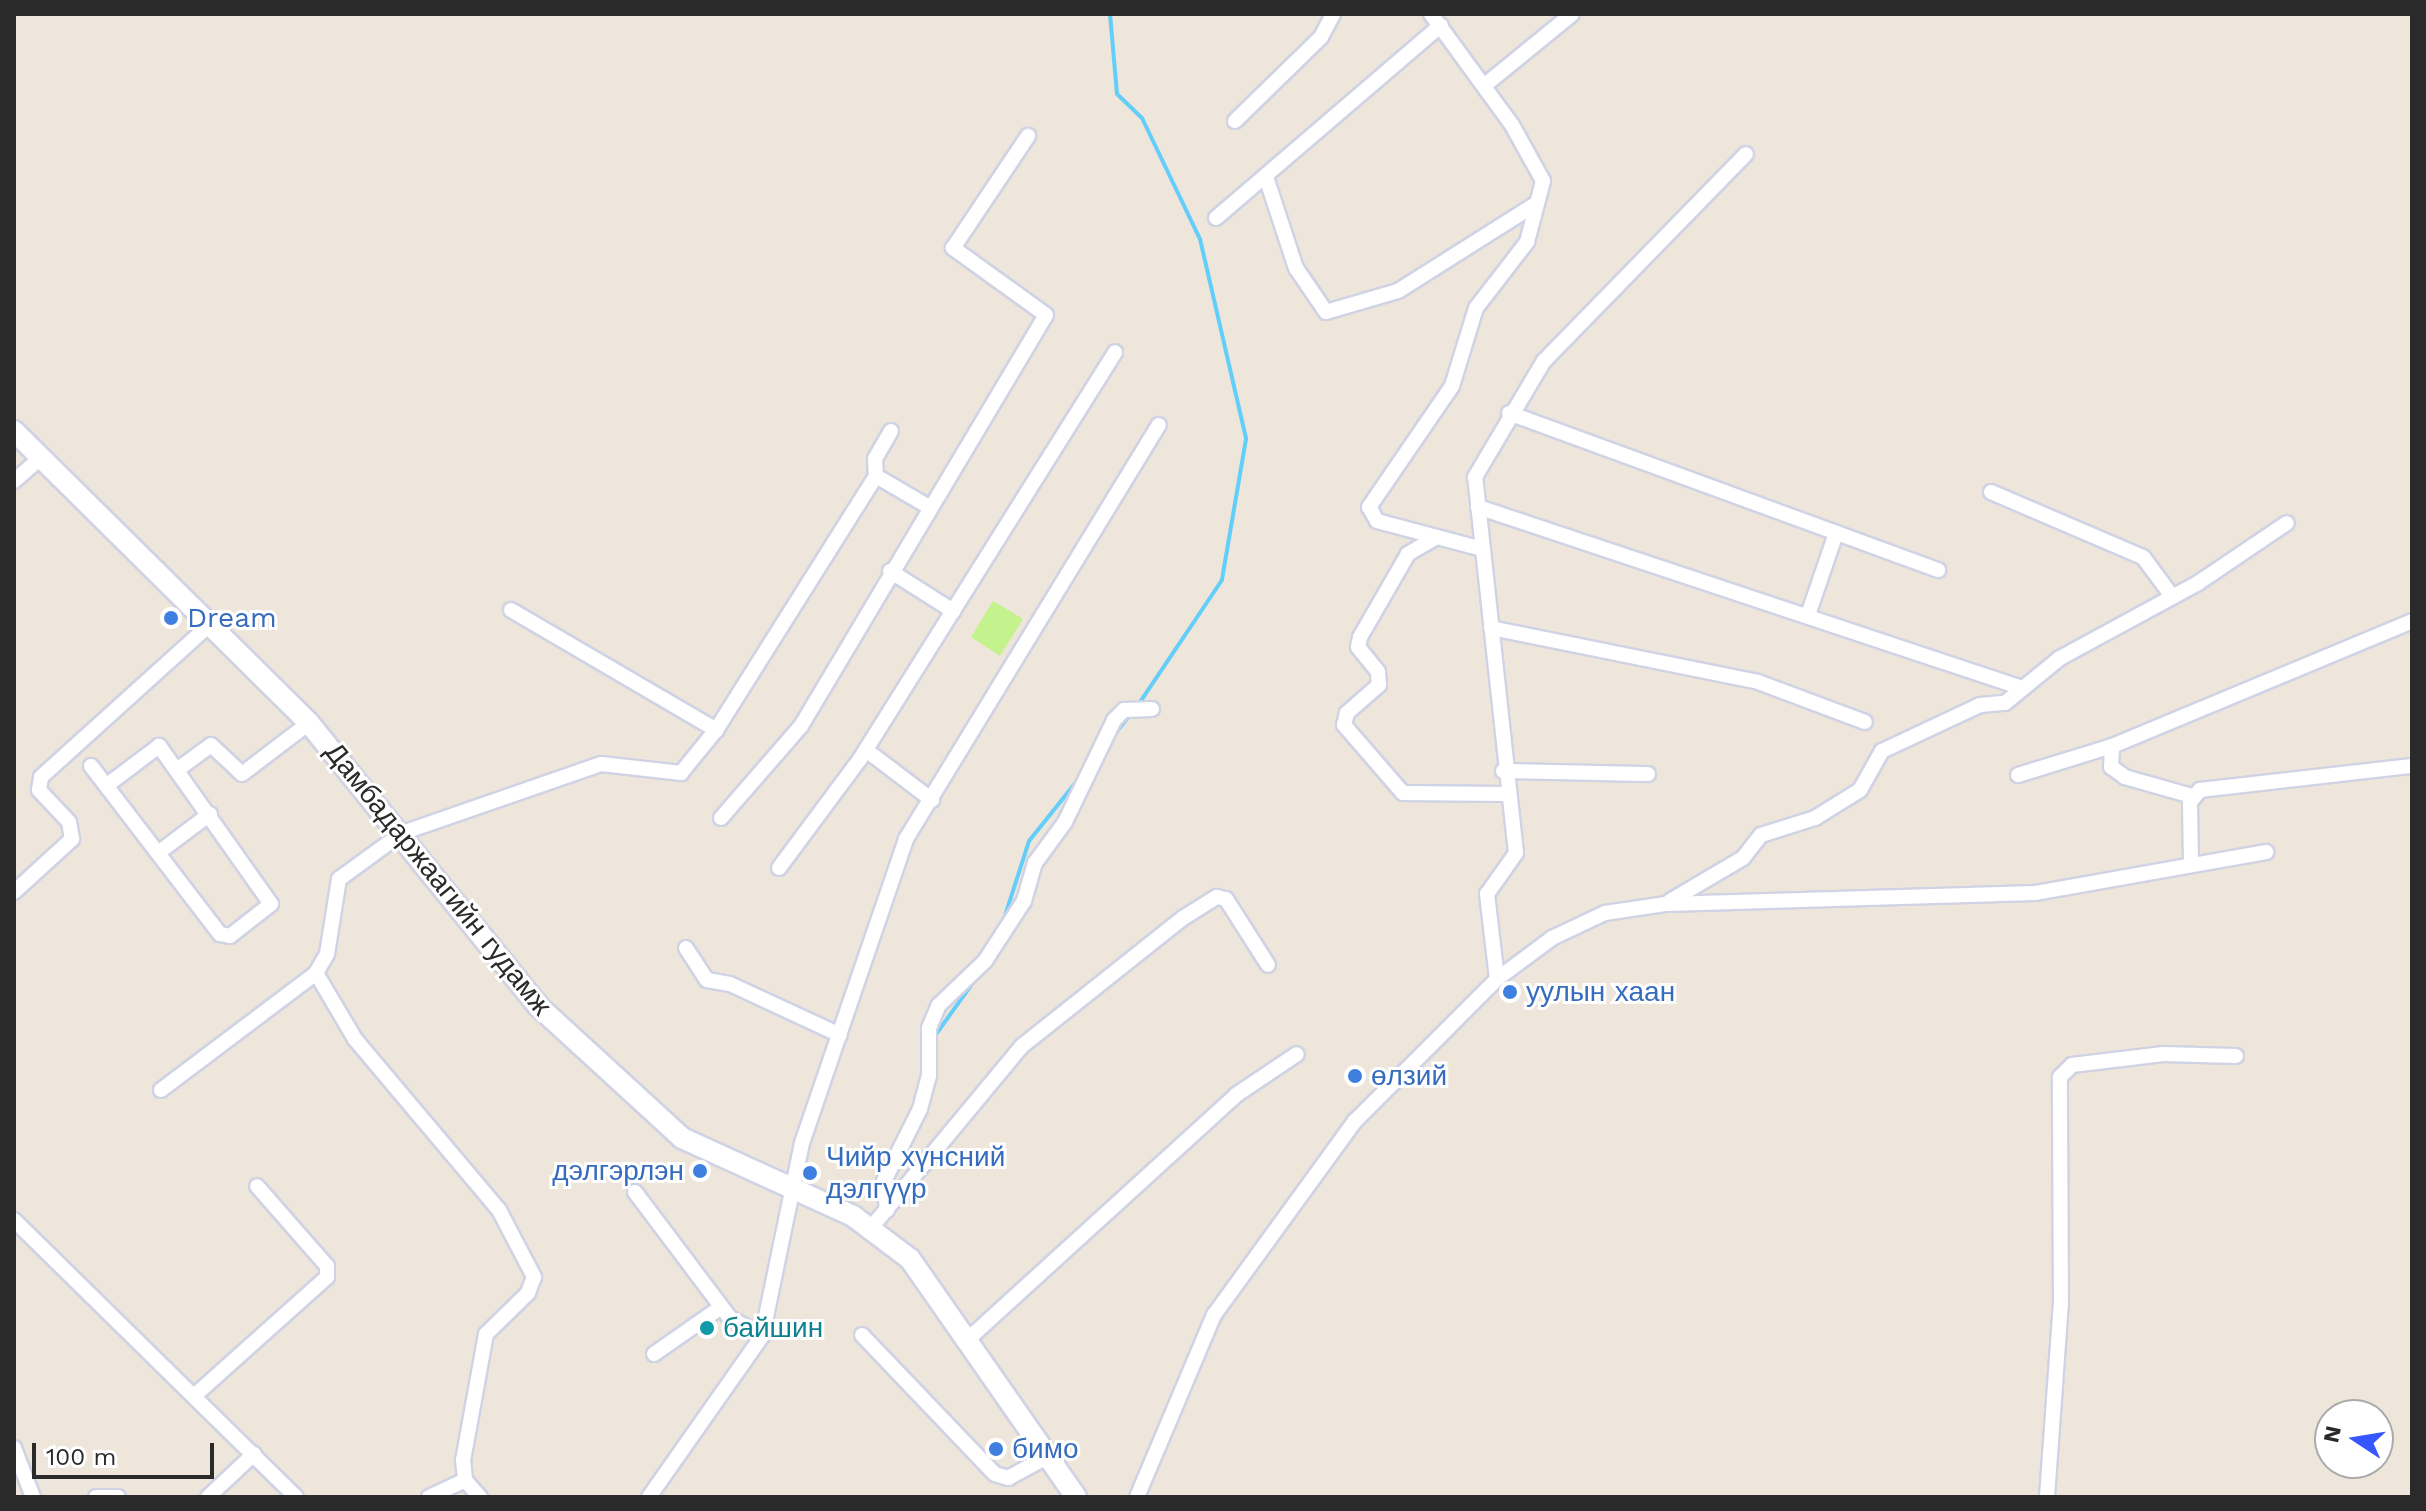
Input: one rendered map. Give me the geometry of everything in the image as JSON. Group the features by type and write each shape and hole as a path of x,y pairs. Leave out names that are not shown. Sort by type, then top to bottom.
{"main road":[{"name":"Дамбадаржаагийн гудамж","path":"14,431 207,627 309,723 402,833 538,1006 682,1138 870,1229 910,1259 1045,1458 1076,1497"}],"street":[{"path":"1235,121 1321,37 1333,14"},
{"path":"1485,85 1572,14"},
{"path":"1216,218 1266,177 1438,18 1542,173 1527,242 1476,308 1452,386 1369,507 1377,521 1482,549"},
{"path":"721,818 801,726 890,571 897,569 929,507 1046,315 953,248 1028,136"},
{"path":"1497,979 1487,894 1516,853 1503,771 1475,477 1509,413 1544,361 1746,154"},
{"path":"1266,177 1296,268 1326,312 1398,291 1534,205"},
{"path":"779,868 866,750 1115,352"},
{"path":"1509,413 1938,570"},
{"path":"649,1497 762,1336 802,1143 840,1035 886,883 932,800 1159,425"},
{"path":"161,1090 316,973 327,954 339,879 402,833 601,764 676,775 716,730 876,476 875,459 891,431"},
{"path":"14,481 39,459"},
{"path":"876,476 929,507"},
{"path":"1991,492 2143,557 2172,596"},
{"path":"1478,507 2022,688"},
{"path":"1666,904 1743,858 1761,835 1815,818 1860,790 1882,751 1980,705 2005,703 2060,658 2172,596 2287,523"},
{"path":"1808,615 1836,533"},
{"path":"1437,537 1408,554 1360,637 1358,647 1378,672 1379,685 1347,713 1344,725 1403,793 1506,794"},
{"path":"890,571 953,611"},
{"path":"511,610 716,730"},
{"path":"2018,775 2112,746 2412,621"},
{"path":"14,892 72,839 69,822 39,790 41,777 207,627"},
{"path":"1491,628 1758,682 1865,722"},
{"path":"887,1210 884,1181 920,1109 929,1076 929,1028 939,1005 985,961 1024,901 1035,863 1065,822 1107,730 1124,710 1146,709"},
{"path":"177,770 211,745 242,774 309,723"},
{"path":"91,766 220,934 230,936 272,901 210,814 156,746 107,785"},
{"path":"2112,746 2111,767 2125,777 2192,796"},
{"path":"866,750 932,800"},
{"path":"2192,796 2200,790 2412,766"},
{"path":"1503,771 1648,774"},
{"path":"2191,862 2192,796"},
{"path":"158,853 210,814"},
{"path":"1137,1497 1214,1315 1355,1121 1497,979 1533,959 1552,938 1605,913 1666,904 2036,893 2191,862 2266,852"},
{"path":"870,1229 1022,1046 1183,918 1217,897 1226,899 1268,965"},
{"path":"686,948 707,980 730,984 840,1035"},
{"path":"316,973 355,1039 499,1210 534,1277 528,1293 486,1334 465,1440 465,1480 480,1497"},
{"path":"966,1341 1236,1095 1297,1054"},
{"path":"2047,1497 2061,1303 2060,1077 2072,1065 2163,1054 2236,1056"},
{"path":"194,1396 327,1277 327,1266 257,1186"},
{"path":"635,1192 721,1307 762,1336"},
{"path":"14,1220 296,1497"},
{"path":"654,1354 721,1307"},
{"path":"862,1335 995,1474 1008,1478 1045,1458"},
{"path":"14,1448 25,1493"},
{"path":"208,1497 254,1454"},
{"path":"429,1497 465,1480"},
{"path":"96,1497 118,1497"}],"green space":[{"path":"993,601 1023,619 1000,656 971,637"}],"waterway":[{"path":"1110,14 1117,94 1142,118 1200,239 1246,439 1222,580 1138,705"},
{"path":"1113,736 1130,715"},
{"path":"1003,922 1029,841 1080,777"},
{"path":"934,1037 975,980"}],"place":[{"name":"Dream","path":"171,618"},
{"name":"уулын хаан","path":"1510,992"},
{"name":"өлзий","path":"1355,1076"},
{"name":"дэлгэрлэн","path":"700,1171"},
{"name":"Чийр хүнсний дэлгүүр","path":"810,1173"},
{"name":"байшин","path":"707,1328"},
{"name":"бимо","path":"996,1449"}]}
